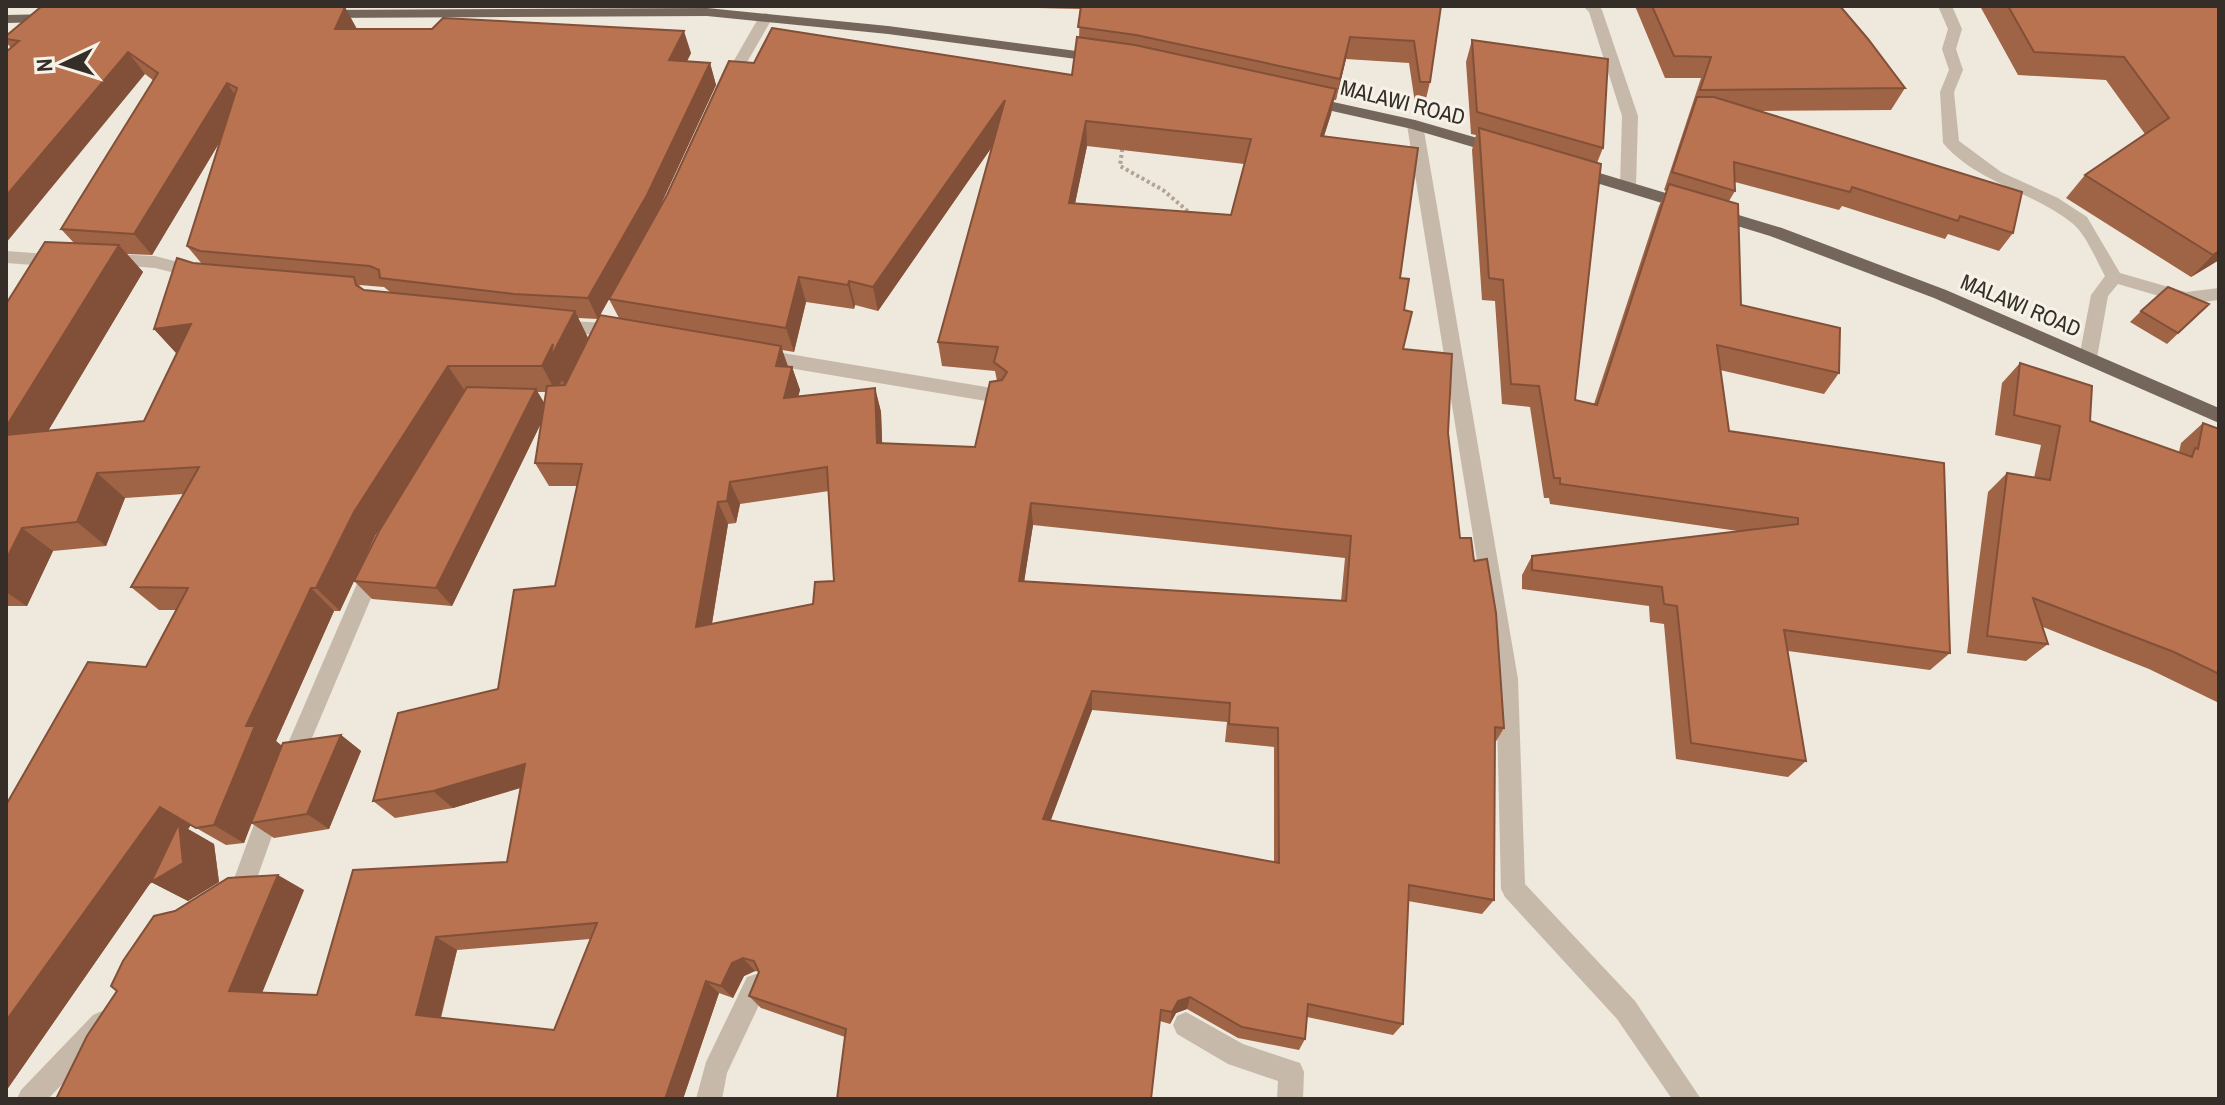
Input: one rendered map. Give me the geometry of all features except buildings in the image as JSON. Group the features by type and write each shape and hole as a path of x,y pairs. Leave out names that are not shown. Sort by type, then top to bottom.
{"main road":[{"path":"303,14 681,9 1119,61"},
{"path":"6,19 69,17"},
{"name":"MALAWI ROAD","path":"1290,97 1415,125 1522,156"},
{"name":"MALAWI ROAD","path":"1552,164 1791,238 1940,294 2219,416"}],"street":[{"path":"1590,6 1595,10 1630,116 1628,186"},
{"path":"1945,6 1955,29 1949,49 1956,70 1947,92 1951,143 1995,176 2052,202 2081,221 2114,277 2186,298 2219,294"},
{"path":"721,95 766,17"},
{"path":"1415,125 1507,679 1513,889 1626,1010 1688,1099"},
{"path":"6,257 155,262 192,270 215,281"},
{"path":"2088,358 2100,295 2114,277"},
{"path":"542,325 613,325 587,365"},
{"path":"742,352 998,396"},
{"path":"207,907 244,884 280,786 385,544"},
{"path":"709,1099 715,1071 756,986"},
{"path":"30,1099 99,1028 116,1003"},
{"path":"1186,1025 1237,1055 1291,1072 1290,1099"}],"path":[{"path":"1123,141 1120,166 1163,190 1193,216"}]}
